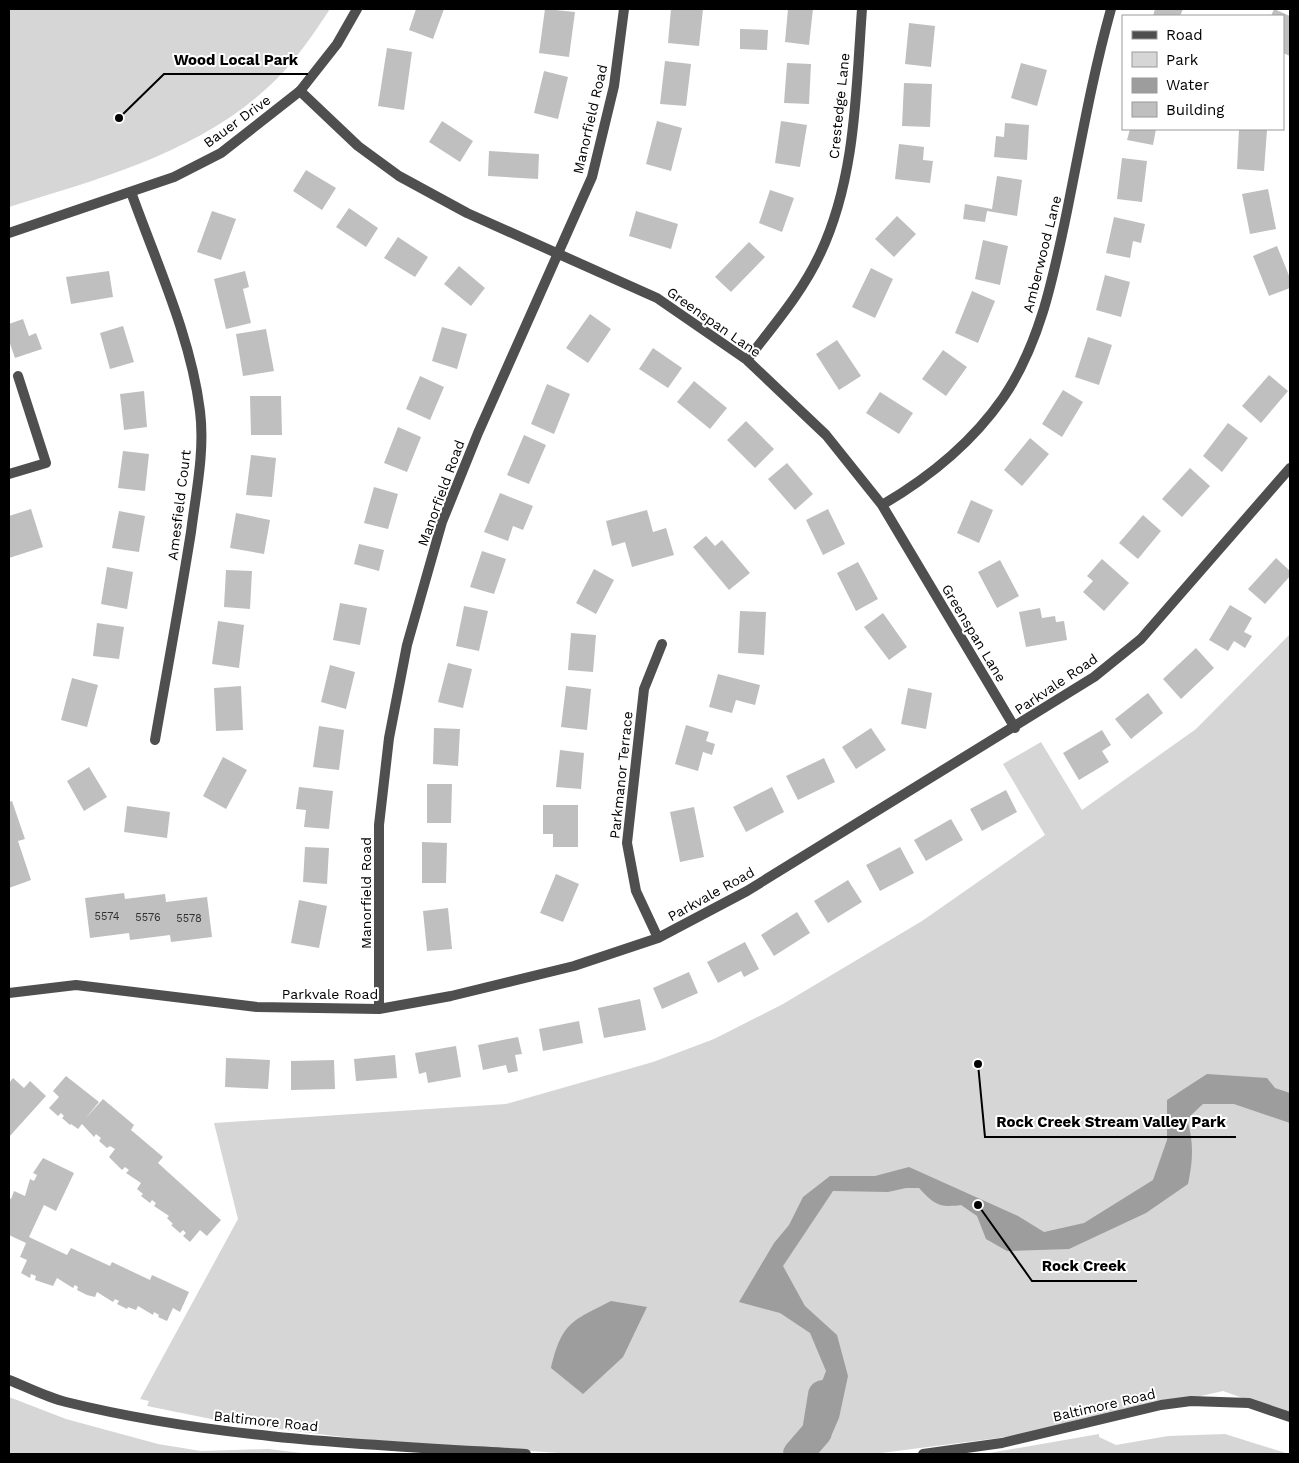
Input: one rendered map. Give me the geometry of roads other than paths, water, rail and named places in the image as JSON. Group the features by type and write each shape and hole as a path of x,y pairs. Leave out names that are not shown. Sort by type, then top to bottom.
{"street":[{"name":"Bauer Drive","path":"9,233 174,177 221,153 300,91 337,44 357,9"},
{"name":"Manorfield Road","path":"379,1009 380,825 389,738 407,645 442,522 478,432 592,177 614,86 624,9"},
{"name":"Crestedge Lane","path":"748,360 803,285 820,253 839,202 852,136 862,9"},
{"name":"Amberwood Lane","path":"882,505 920,482 971,438 1004,397 1030,348 1052,283 1111,9"},
{"name":"Greenspan Lane","path":"300,91 358,146 399,176 467,213 657,298 748,360 826,435 882,505 1014,728"},
{"name":"Amesfield Court","path":"131,192 182,335 191,366 200,412 200,468 182,591 155,740"},
{"path":"9,474 46,463 18,376"},
{"name":"Parkvale Road","path":"9,993 76,985 257,1008 379,1009 451,996 574,966 658,938 747,890 1014,728 1094,677 1141,639 1290,468"},
{"name":"Parkmanor Terrace","path":"658,938 636,891 627,843 644,689 662,644"},
{"name":"Baltimore Road","path":"9,1380 64,1401 180,1425 302,1439 526,1454"},
{"name":"Baltimore Road","path":"924,1454 1002,1443 1161,1405 1191,1401 1249,1403 1290,1417"}],"water":[{"path":"1207,1074 1267,1078 1275,1088 1290,1093 1290,1123 1234,1104 1203,1104 1187,1119 1192,1152 1188,1184 1146,1213 1069,1249 1007,1251 986,1239 977,1216 961,1205 947,1206 937,1204 919,1188 906,1188 888,1192 833,1191 783,1266 805,1306 837,1335 848,1376 839,1418 832,1434 802,1433 826,1371 810,1333 780,1313 739,1302 774,1243 789,1225 803,1197 830,1176 875,1176 909,1167 1018,1216 1044,1232 1084,1223 1153,1180 1167,1140 1167,1100"},
{"path":"611,1301 647,1307 623,1357 583,1394 551,1368 555,1353 565,1332 571,1325 587,1313"}],"waterway":[{"path":"798,1454 817,1432 823,1395"}],"place":[{"name":"Wood Local Park","path":"119,118"},
{"name":"Rock Creek Stream Valley Park","path":"978,1064"},
{"name":"Rock Creek","path":"978,1205"}]}
